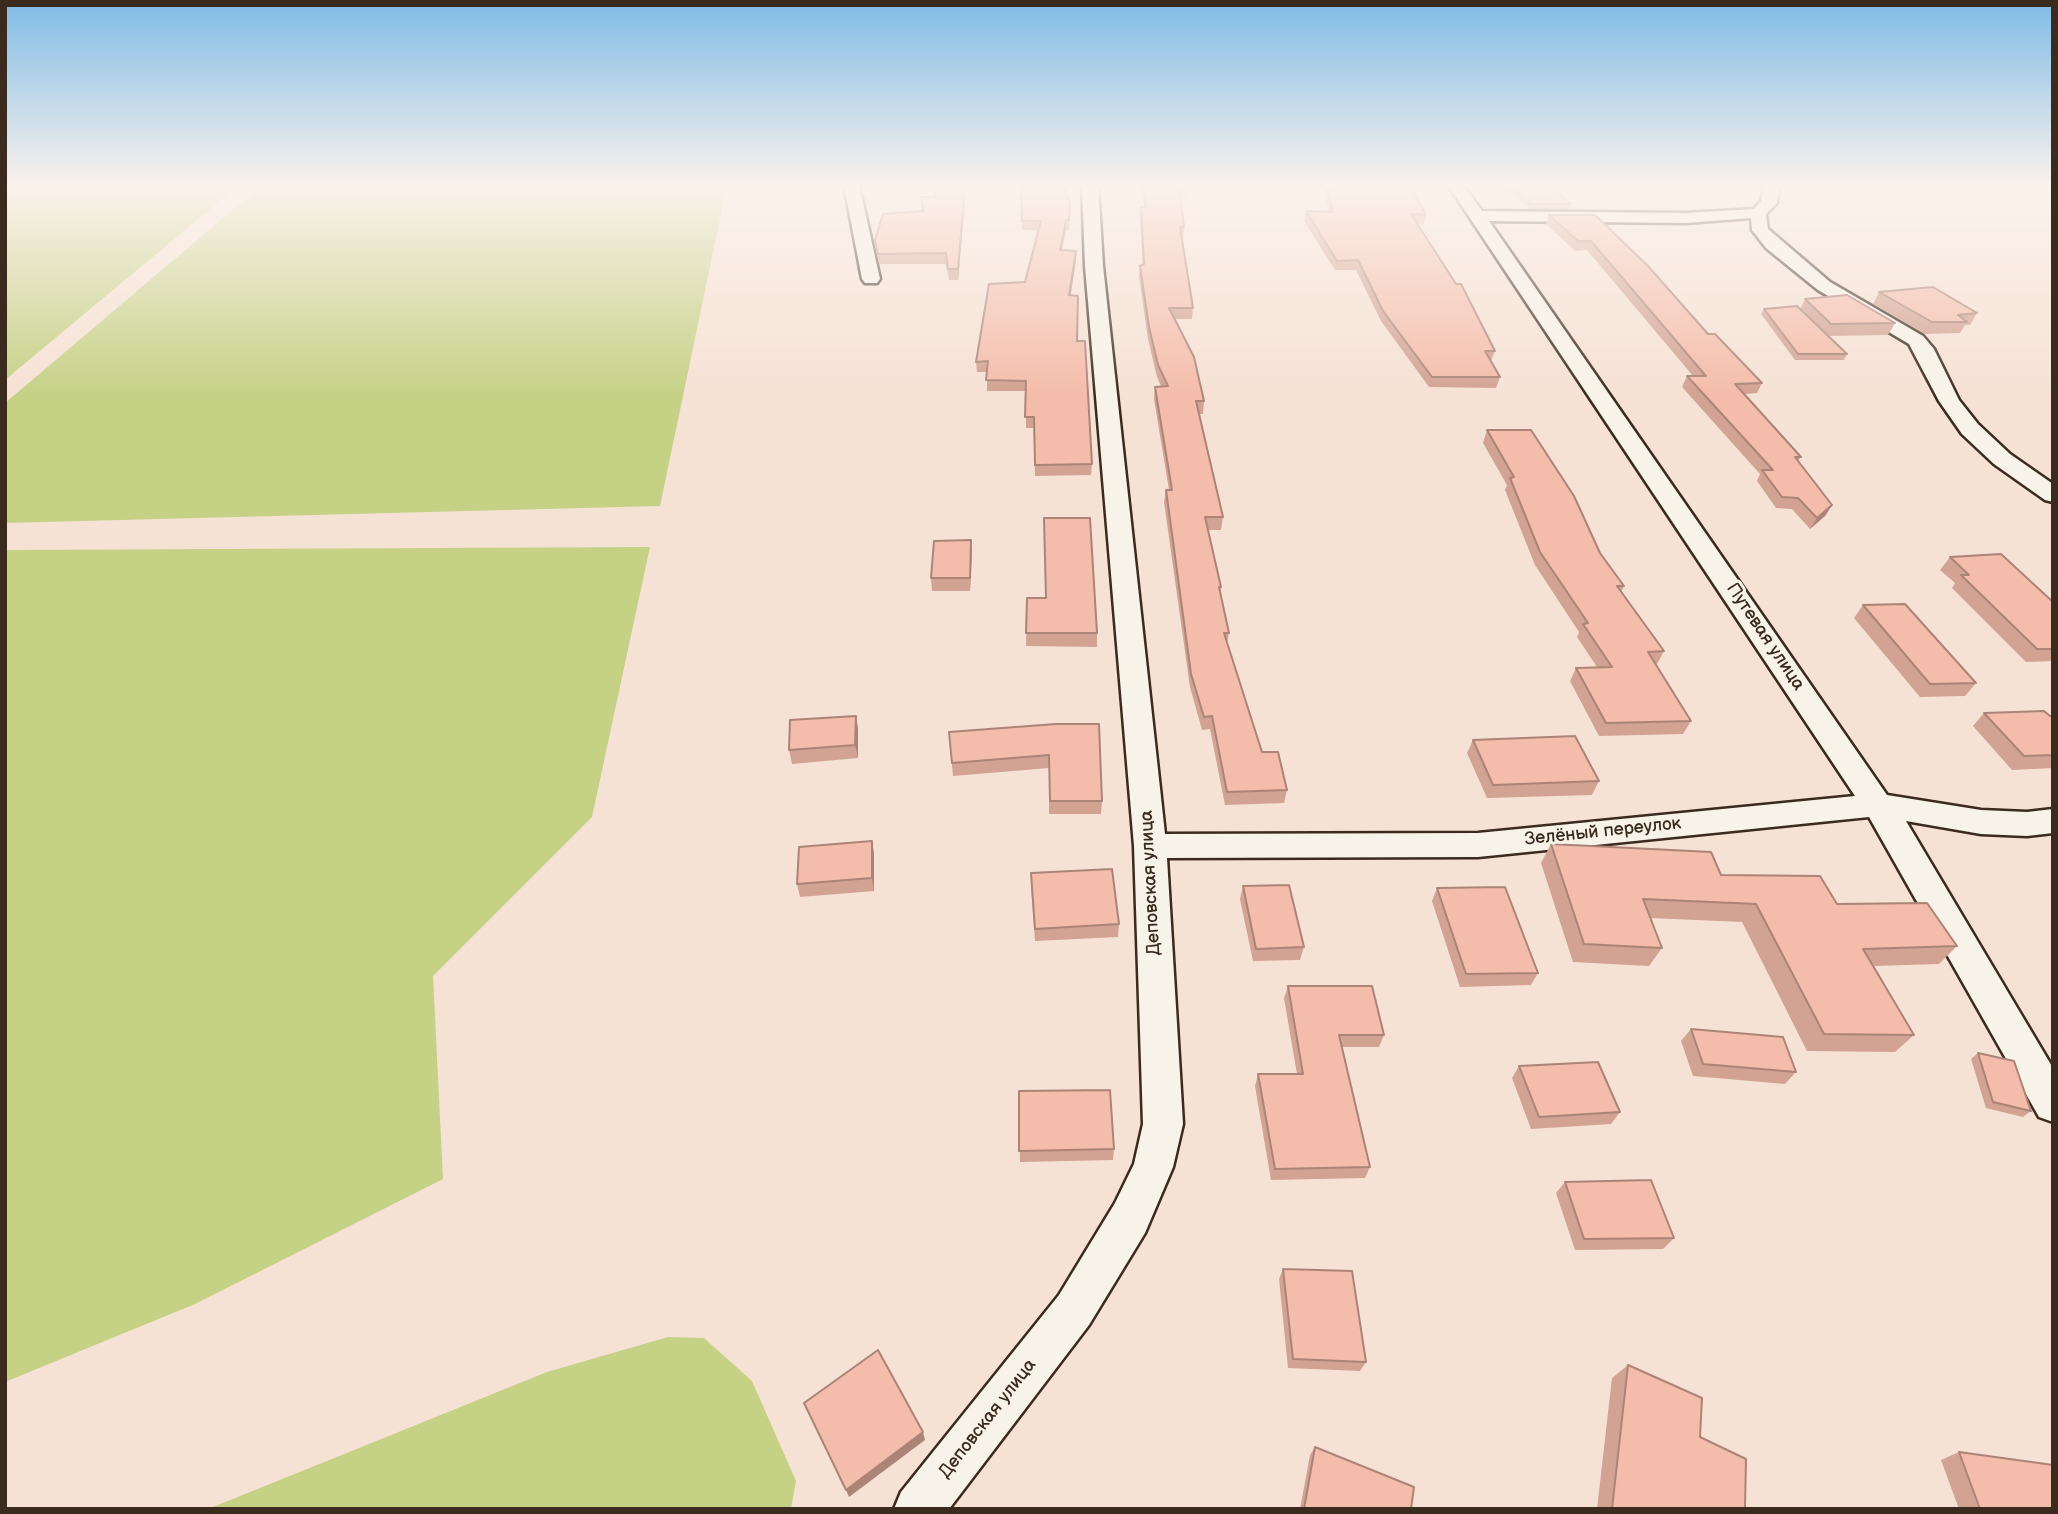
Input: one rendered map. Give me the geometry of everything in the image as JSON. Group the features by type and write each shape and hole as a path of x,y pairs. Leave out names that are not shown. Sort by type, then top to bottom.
{"street":[{"path":"866,256 871,279"},
{"name":"Деповская улица","path":"918,1509 1074,1310 1130,1218 1153,1167 1163,1124 1150,846 1093,256"},
{"name":"Путевая улица","path":"1507,256 1878,805 2053,1104"},
{"path":"1788,256 1814,278 1916,340 1924,349 1949,401 1969,429 2001,459 2053,495"},
{"name":"Зелёный переулок","path":"1150,846 1478,845 1878,805 1982,822 2027,824 2053,821"}],"green space":[{"path":"5,256 154,256 5,380"},
{"path":"179,256 712,256 660,506 5,523 5,403"},
{"path":"650,547 592,817 433,976 443,1179 195,1304 5,1382 5,550"},
{"path":"668,1337 704,1338 752,1381 796,1481 791,1509 208,1509 547,1372"}],"building":[{"path":"946,256 959,256 958,269 948,269"},
{"path":"1032,256 1075,256 1069,295 1078,296 1077,341 1085,341 1092,464 1035,465 1034,417 1025,417 1026,381 986,380 988,361 976,362 989,284 1025,282"},
{"path":"1144,256 1185,256 1193,308 1169,308 1194,357 1204,401 1196,401 1223,517 1205,517 1229,633 1224,633 1262,752 1278,752 1287,790 1227,792 1212,716 1204,717 1191,674 1166,490 1172,490 1155,387 1168,386 1158,365 1149,327 1140,266 1144,264"},
{"path":"1334,256 1438,256 1456,284 1461,284 1495,351 1485,351 1500,377 1432,377 1383,311 1358,260 1337,261"},
{"path":"1603,256 1637,256 1708,334 1715,334 1762,383 1735,384 1801,457 1795,457 1832,505 1817,518 1798,498 1782,497 1762,470 1773,470 1687,376 1706,376"},
{"path":"1933,287 1977,313 1958,315 1967,322 1932,322 1879,292"},
{"path":"1847,295 1895,323 1831,324 1805,299"},
{"path":"1797,306 1847,354 1798,354 1764,309"},
{"path":"1487,430 1531,430 1574,496 1600,553 1624,586 1617,586 1664,651 1648,652 1691,721 1606,723 1576,668 1612,667 1583,624 1588,623 1540,552 1510,478 1514,477"},
{"path":"1044,518 1090,518 1097,633 1026,633 1027,598 1046,598"},
{"path":"971,540 970,578 931,578 934,541"},
{"path":"2001,554 2053,602 2053,649 2037,649 1961,575 1969,575 1950,557"},
{"path":"1905,604 1976,683 1930,684 1863,605"},
{"path":"2044,711 2053,716 2053,755 2024,756 1984,713"},
{"path":"856,716 855,745 789,750 790,720"},
{"path":"1056,724 1099,724 1102,801 1050,801 1049,755 952,763 949,732"},
{"path":"1575,736 1599,781 1493,785 1473,740"},
{"path":"872,841 872,878 797,884 799,847"},
{"path":"1551,844 1711,852 1721,875 1820,876 1837,904 1927,903 1957,946 1863,949 1914,1035 1824,1034 1756,904 1643,899 1662,948 1584,944"},
{"path":"1112,869 1119,924 1035,929 1031,873"},
{"path":"1289,885 1304,947 1256,949 1243,886"},
{"path":"1505,887 1538,973 1466,974 1437,888"},
{"path":"1288,986 1372,986 1384,1035 1339,1035 1370,1167 1275,1169 1258,1074 1303,1074"},
{"path":"1691,1029 1783,1037 1796,1072 1703,1064"},
{"path":"1978,1053 2014,1061 2031,1111 1993,1102"},
{"path":"1598,1062 1620,1112 1539,1117 1519,1066"},
{"path":"1110,1090 1114,1149 1019,1151 1019,1091"},
{"path":"1651,1180 1674,1238 1584,1239 1565,1182"},
{"path":"1283,1269 1352,1271 1366,1362 1293,1359"},
{"path":"878,1350 923,1432 846,1490 804,1403"},
{"path":"1628,1365 1702,1398 1700,1437 1746,1459 1745,1509 1612,1509"},
{"path":"1315,1447 1414,1487 1411,1509 1304,1509"},
{"path":"1959,1452 2053,1465 2053,1509 1980,1509"}]}
